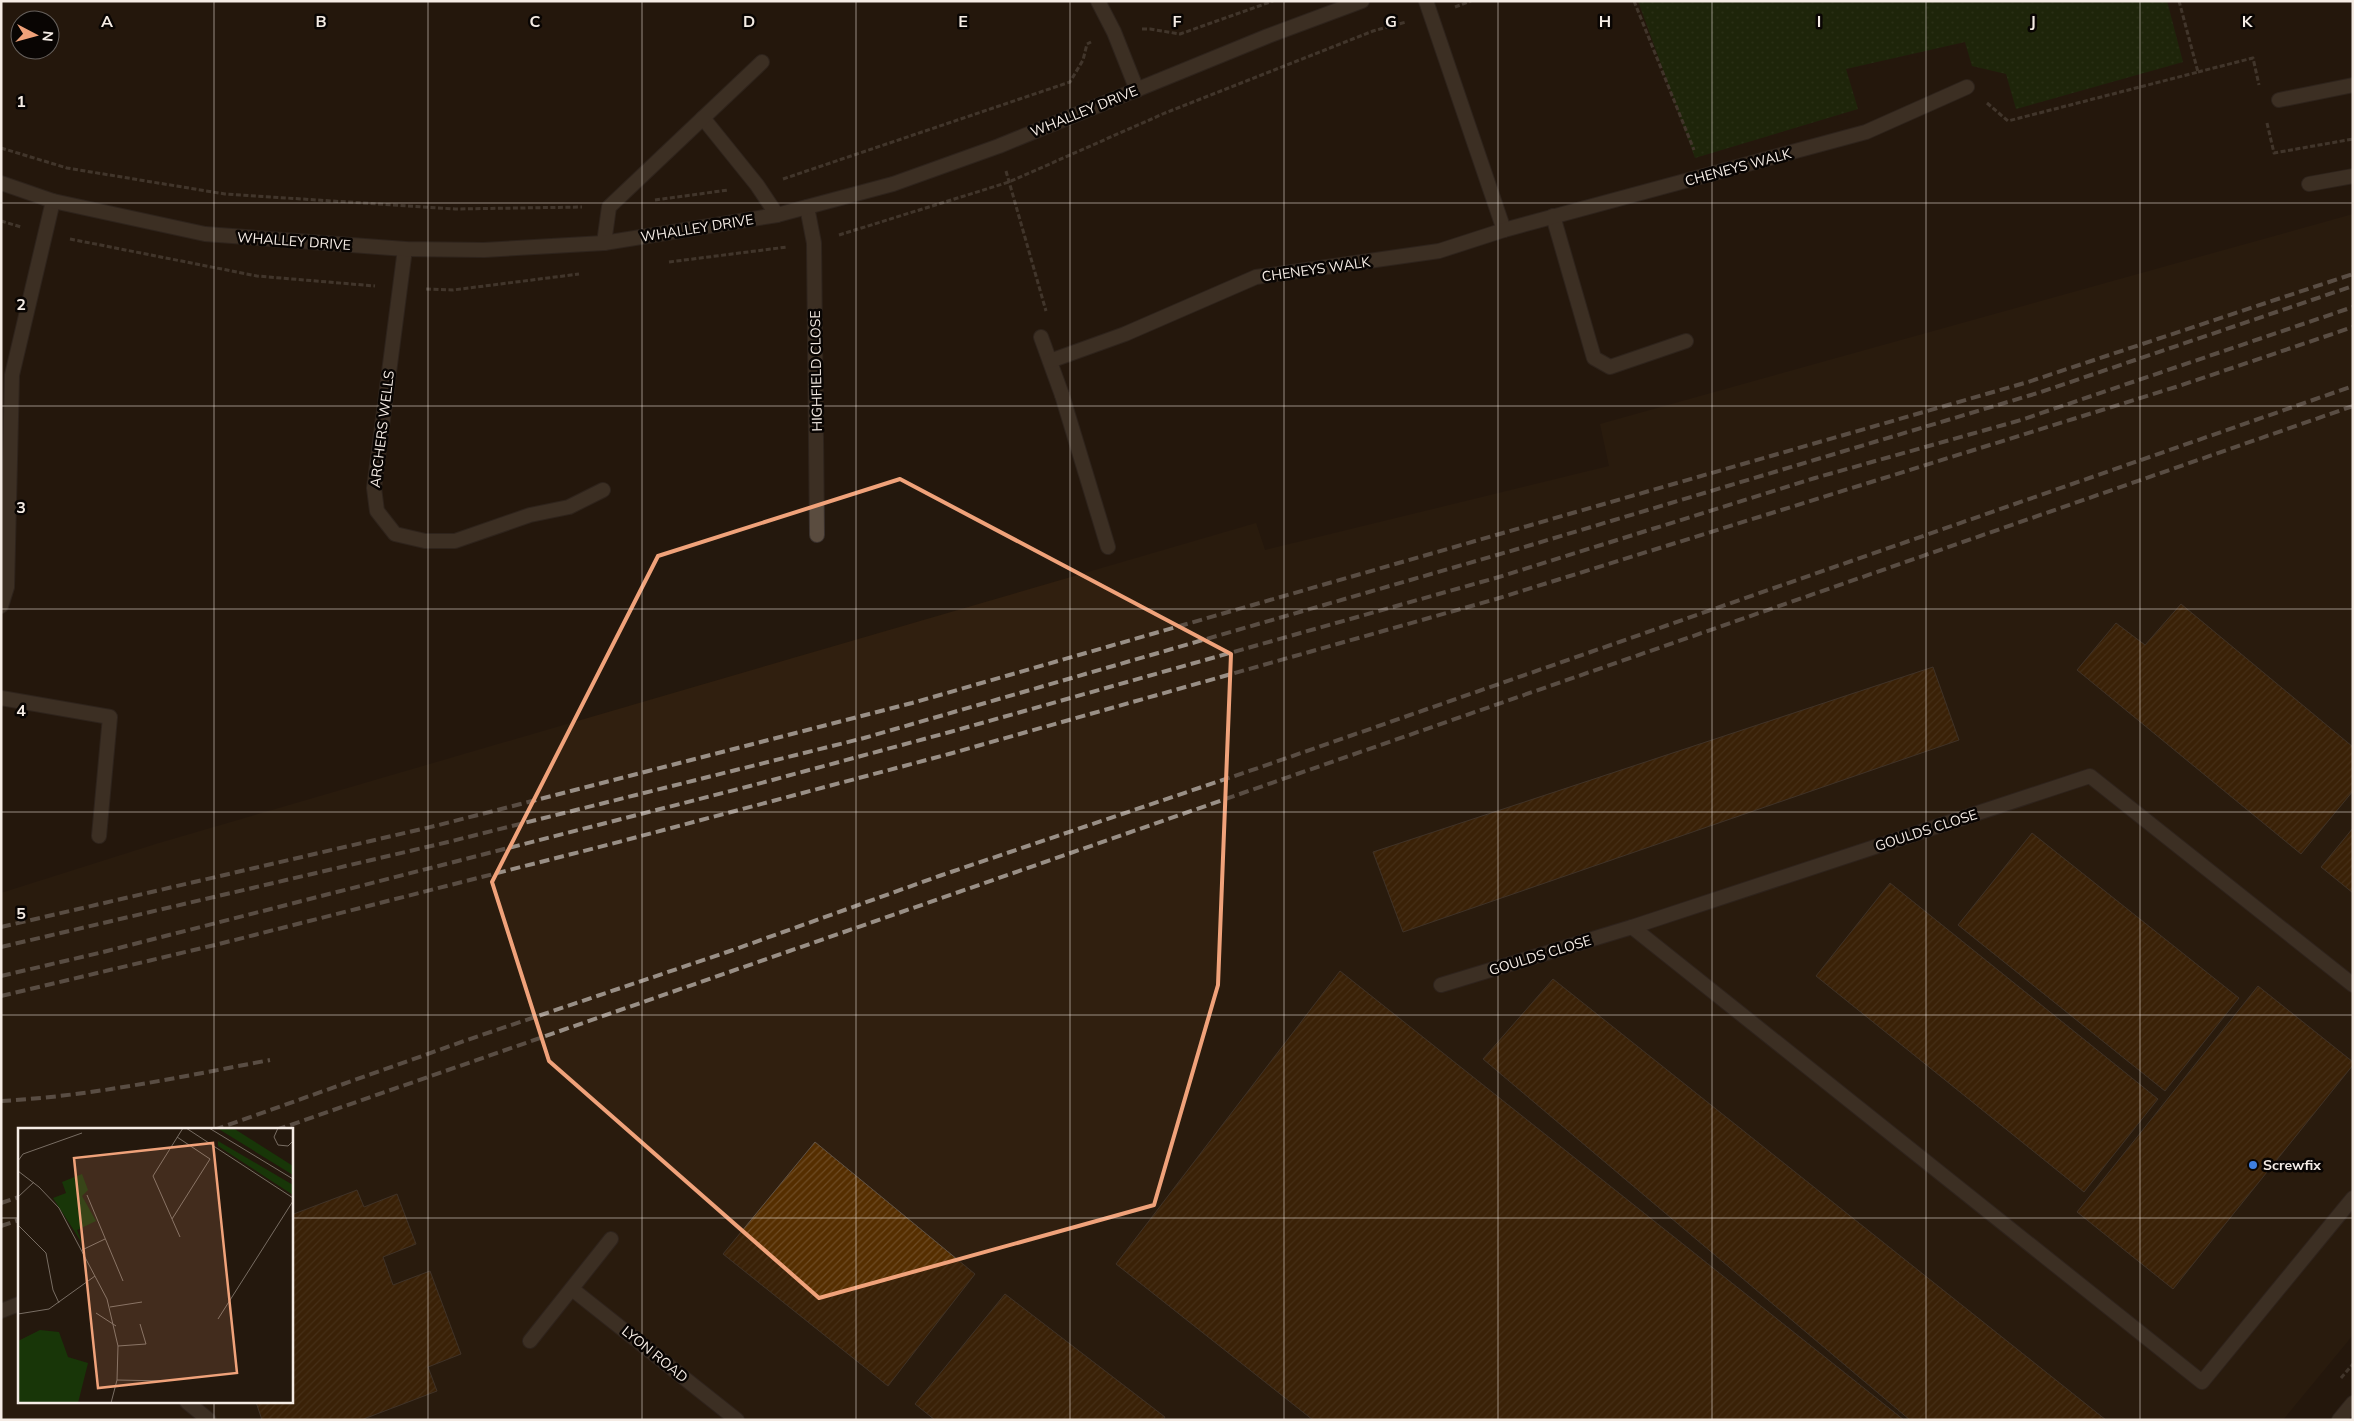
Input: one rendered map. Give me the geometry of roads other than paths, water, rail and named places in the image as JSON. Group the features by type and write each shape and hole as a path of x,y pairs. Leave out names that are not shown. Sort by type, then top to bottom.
{"street":[{"path":"1098,1 1114,32 1137,90"},
{"name":"WHALLEY DRIVE","path":"1,183 53,201 205,234 404,249 484,250 604,243 777,215 894,184 999,146 1362,1"},
{"path":"1426,1 1504,230"},
{"path":"604,243 609,207 762,62"},
{"path":"2279,100 2353,85"},
{"name":"CHENEYS WALK","path":"1050,361 1125,334 1256,277 1439,251 1553,216 1866,132 1966,87"},
{"path":"703,118 757,185 777,215"},
{"path":"2309,184 2353,176"},
{"path":"1,606 7,587 12,375 53,201"},
{"name":"HIGHFIELD CLOSE","path":"807,207 814,243 817,535"},
{"path":"1553,216 1594,358 1610,366 1686,341"},
{"name":"ARCHERS WELLS","path":"404,249 374,488 377,511 395,534 425,541 456,541 530,515 570,508 603,490"},
{"path":"1041,337 1062,394 1108,547"},
{"path":"1,698 110,717 99,836"},
{"name":"GOULDS CLOSE","path":"1441,985 1632,927 2090,776 2353,985"},
{"path":"1632,927 2202,1382 2353,1198"},
{"path":"530,1341 610,1239"},
{"name":"LYON ROAD","path":"572,1289 737,1420"},
{"path":"1,1311 18,1304"},
{"path":"2339,1420 2353,1403"},
{"path":"189,1404 209,1420"}],"railway":[{"path":"1,927 439,825 912,703 2028,382 2353,274"},
{"path":"1,947 448,842 864,738 1521,548 2041,392 2353,286"},
{"path":"1,976 103,952 750,786 950,732 1499,577 1815,478 2021,420 2353,307"},
{"path":"1,996 219,944 611,844 949,754 1496,599 2179,386 2353,327"},
{"path":"220,1128 467,1040 733,950 942,875 1261,767 2353,386"},
{"path":"282,1128 2353,406"},
{"path":"1,1101 102,1090 270,1060"},
{"path":"1,1203 18,1197"},
{"path":"1,1226 18,1220"}],"place":[{"name":"Screwfix","path":"2253,1165"}]}
